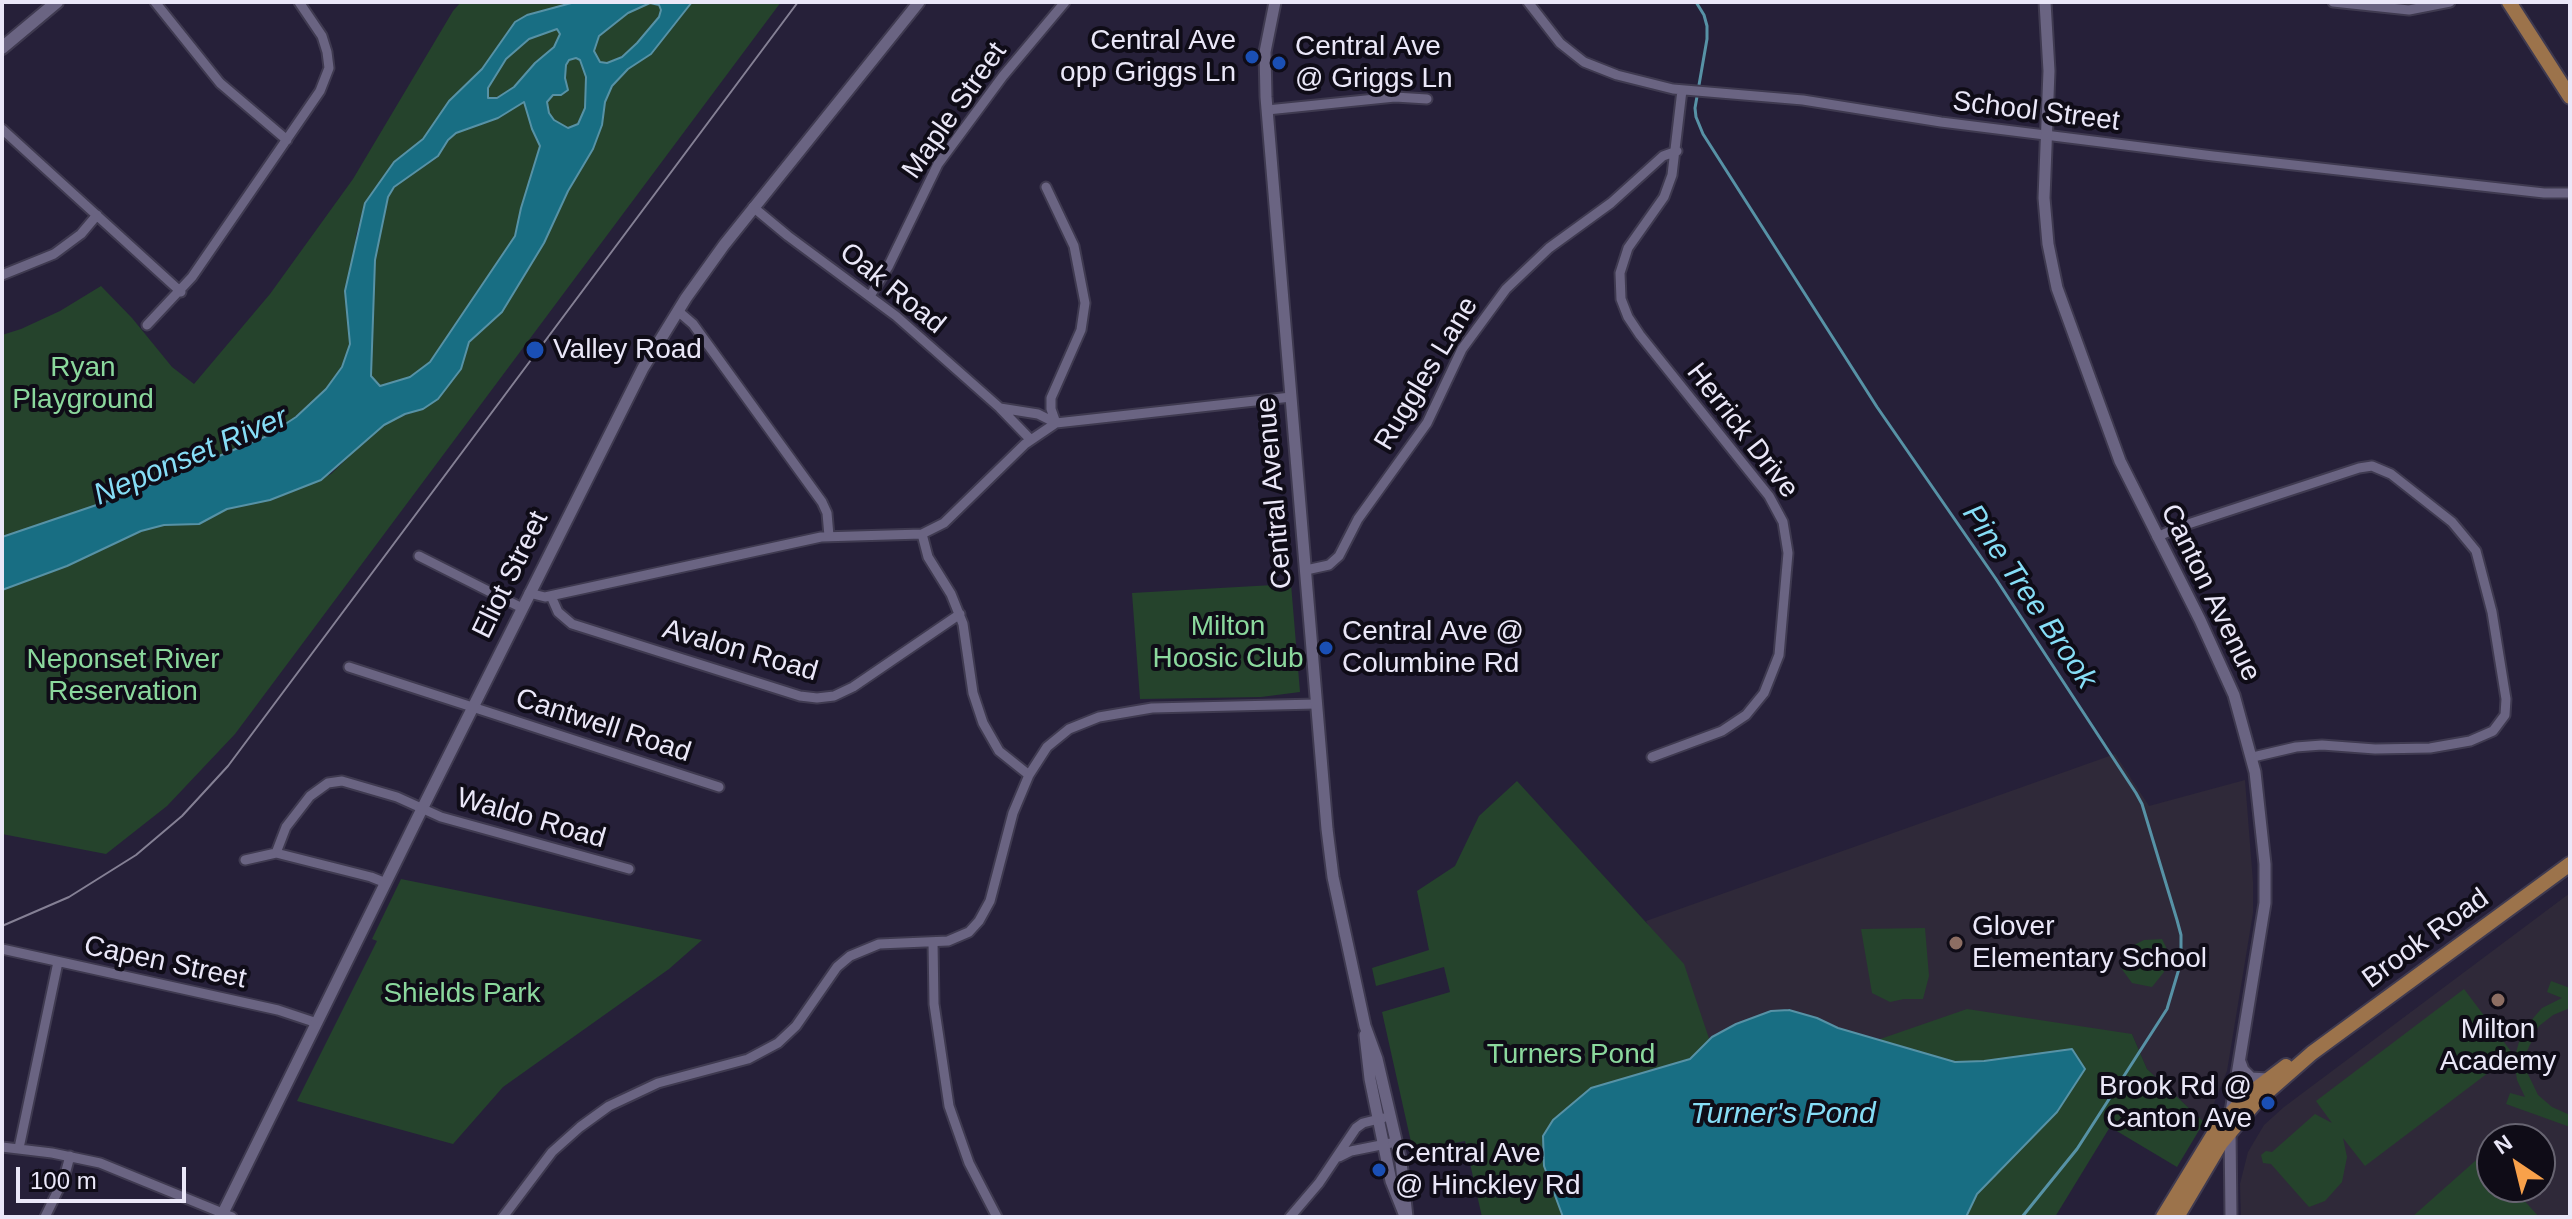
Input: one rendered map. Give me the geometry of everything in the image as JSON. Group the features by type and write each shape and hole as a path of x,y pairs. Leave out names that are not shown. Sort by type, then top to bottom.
{"main road":[{"path":"2,48 57,2"},
{"path":"2509,2 2570,97"},
{"name":"Brook Road","path":"2177,1217 2230,1131 2255,1103 2312,1053 2570,864"},
{"name":"Brook Road","path":"2163,1217 2205,1145 2231,1111 2267,1079 2312,1053"}],"street":[{"path":"155,2 220,83 287,140"},
{"path":"147,325 181,292 320,91 329,68 322,36 299,2"},
{"name":"Eliot Street","path":"225,1216 422,809 634,383 716,255 919,2"},
{"name":"Maple Street","path":"870,296 888,267 938,164 1003,76 1065,2"},
{"name":"Central Avenue","path":"1275,2 1265,52 1267,110 1332,868 1365,1026 1377,1059 1384,1145 1391,1181 1406,1217"},
{"name":"School Street","path":"1528,2 1560,43 1584,62 1630,78 1685,90 1803,100 1941,122 2228,158 2544,193 2570,193"},
{"name":"Canton Avenue","path":"2045,2 2049,62 2044,212 2057,288 2120,461 2228,682 2253,757 2265,888 2259,945 2231,1111 2231,1217"},
{"path":"2333,2 2399,10 2430,8 2450,2"},
{"name":"Herrick Drive","path":"1652,757 1722,731 1746,715 1764,693 1779,655 1788,553 1783,522 1769,496 1640,335 1621,299 1619,282 1625,256 1636,233 1667,190 1677,151 1685,90"},
{"path":"1267,110 1395,97 1427,99"},
{"path":"2,129 181,292"},
{"name":"Ruggles Lane","path":"1306,570 1329,565 1339,556 1358,519 1420,435 1462,349 1506,289 1549,248 1611,203 1663,156 1677,151"},
{"path":"1046,187 1074,246 1085,303 1081,330 1051,398 1056,423"},
{"name":"Oak Road","path":"753,207 904,322 1030,439"},
{"path":"2,275 54,254 81,234 97,215"},
{"path":"678,311 693,324 822,502 827,513 829,536"},
{"path":"529,593 540,597 551,596 829,536 922,534 951,517 1030,439 1056,423 1291,397"},
{"path":"1000,408 1038,414 1056,423"},
{"path":"2157,537 2179,527 2372,466 2391,474 2452,522 2476,551 2485,580 2505,691 2506,707 2498,727 2479,739 2430,748 2389,750 2322,745 2296,747 2253,757"},
{"path":"922,534 928,557 960,614 966,632 973,693 983,723 999,751 1029,775"},
{"path":"419,556 522,608"},
{"name":"Avalon Road","path":"551,596 558,612 572,624 800,696 817,698 834,696 853,687 960,614"},
{"name":"Cantwell Road","path":"349,667 719,787"},
{"path":"505,1217 527,1182 552,1152 580,1127 609,1106 658,1083 748,1059 772,1048 796,1026 837,967 857,952 888,942 933,942 962,936 974,927 993,892 1013,813 1029,775 1047,747 1061,734 1099,717 1164,707 1316,704"},
{"name":"Waldo Road","path":"276,853 286,827 302,807 322,787 335,781 397,797 441,817 629,869"},
{"path":"245,860 276,853 386,883"},
{"path":"933,942 935,1014 949,1106 969,1163 997,1217"},
{"name":"Capen Street","path":"2,949 278,1010 317,1023"},
{"path":"19,1148 58,962"},
{"path":"2239,1060 2247,1075 2267,1079"},
{"path":"1290,1217 1336,1159 1356,1128 1384,1118"},
{"name":"Central Avenue","path":"1384,1118 1396,1142 1404,1178 1406,1217"},
{"path":"1336,1159 1351,1151 1396,1142"},
{"path":"2,1147 70,1156 118,1169 225,1216"},
{"path":"45,1217 64,1178 70,1156"}],"shaded area":[{"name":"Glover Elementary School","path":"2115,754 2149,806 2245,780 2253,913 2227,1071 2204,1122 2147,1069 2132,1034 1727,1092 1646,921"},
{"name":"Milton Academy","path":"2570,893 2570,1217 2241,1217 2240,1184 2248,1152 2264,1125"}],"green space":[{"name":"Ryan Playground","path":"461,2 575,2 541,11 491,58 472,81 449,101 423,139 394,162 365,203 356,235 350,344 342,367 326,389 280,430 123,496 2,537 2,335 60,311 101,286 172,367 194,384 270,294 353,179"},
{"name":"Neponset River Reservation","path":"692,2 781,2 235,734 167,806 106,854 2,834 2,590 67,566 141,531 164,525 199,524 227,509 287,494 331,474 373,433 393,419 423,409 438,399 469,342 493,321 593,149 612,86 628,69 651,54"},
{"path":"650,3 659,6 659,17 637,43 622,56 607,63 600,62 594,51 599,36 628,13"},
{"path":"557,29 560,34 554,47 535,63 514,88 488,98 488,88 506,59 529,39"},
{"path":"576,58 580,60 586,77 585,108 578,124 568,128 554,120 547,102 553,95 561,95 568,90 566,65"},
{"path":"525,101 532,129 540,145 516,236 430,362 410,377 380,387 371,376 375,260 387,197 394,187 438,157 456,133 498,118"},
{"name":"Milton Hoosic Club","path":"1291,584 1300,692 1261,697 1140,699 1132,593"},
{"name":"Turners Pond","path":"1517,781 1684,964 1727,1092 1967,1009 2132,1034 2147,1069 2204,1122 2177,1167 2110,1127 2055,1217 1482,1217 1465,1141 1413,1151 1382,1012 1450,992 1444,967 1376,986 1372,968 1429,950 1417,891 1455,866 1479,816"},
{"name":"Shields Park","path":"401,879 702,940 669,969 503,1087 453,1144 297,1101 377,941 372,939"},
{"path":"1925,928 1929,976 1923,999 1890,1002 1872,993 1861,929"},
{"path":"2162,939 2167,949 2164,972 2152,987 2132,983 2121,968 2124,950 2144,940"},
{"path":"2551,981 2570,988 2570,1008 2553,1015 2539,1026 2527,1051 2526,1070 2538,1095 2552,1107 2570,1115 2570,1127 2506,1104 2510,1093 2525,1097 2517,1080 2514,1060 2522,1031 2542,1008 2562,998 2547,992"},
{"path":"2464,989 2513,1054 2365,1166 2343,1138 2347,1157 2342,1182 2325,1201 2309,1207 2271,1164 2263,1163 2261,1155 2266,1151 2272,1152 2315,1114 2332,1123 2316,1101"},
{"path":"2476,1160 2476,1203 2526,1203 2539,1217 2412,1217"}],"water":[{"path":"575,2 692,2 651,54 628,69 612,86 593,149 568,191 544,243 502,312 469,342 461,369 438,399 423,409 384,425 321,480 270,500 227,509 199,524 164,525 141,531 67,566 2,590 2,537 123,496 267,436 296,417 326,389 342,367 350,344 345,291 365,203 394,162 423,139 449,101 482,69 515,22 527,15","holes":["650,3 659,5 661,10 659,17 622,57 607,63 600,62 594,51 599,36 628,13","557,29 560,34 554,47 514,87 497,98 488,98 488,88 506,59 529,39","569,60 580,60 586,77 585,108 578,124 568,128 554,120 547,102 553,95 561,95 568,90 565,78","524,102 540,146 515,236 430,362 410,377 380,386 371,376 375,260 388,197 394,187 438,156 456,133 498,118"]},
{"name":"Turner's Pond","path":"1789,1010 1838,1028 1955,1062 2072,1049 2085,1069 2057,1112 1977,1194 1966,1217 1563,1217 1544,1166 1543,1136 1553,1120 1591,1088 1690,1059 1712,1037 1736,1024 1771,1011"}],"waterway":[{"name":"Pine Tree Brook","path":"1696,2 1707,26 1695,108 1703,134 1877,407 1996,579 2136,793 2177,920 2181,935 2181,962 2167,1009 2077,1149 2022,1217"}],"tram line":[{"path":"2,926 69,897 136,855 182,816 228,766 798,2"}],"place":[{"name":"Central Ave opp Griggs Ln","path":"1252,57"},
{"name":"Central Ave @ Griggs Ln","path":"1279,63"},
{"name":"Valley Road","path":"535,350"},
{"name":"Central Ave @ Columbine Rd","path":"1326,648"},
{"name":"Glover Elementary School","path":"1956,943"},
{"name":"Milton Academy","path":"2498,1000"},
{"name":"Brook Rd @ Canton Ave","path":"2268,1103"},
{"name":"Central Ave @ Hinckley Rd","path":"1379,1170"}],"water label":[{"name":"Neponset River","path":"191,457"}]}
